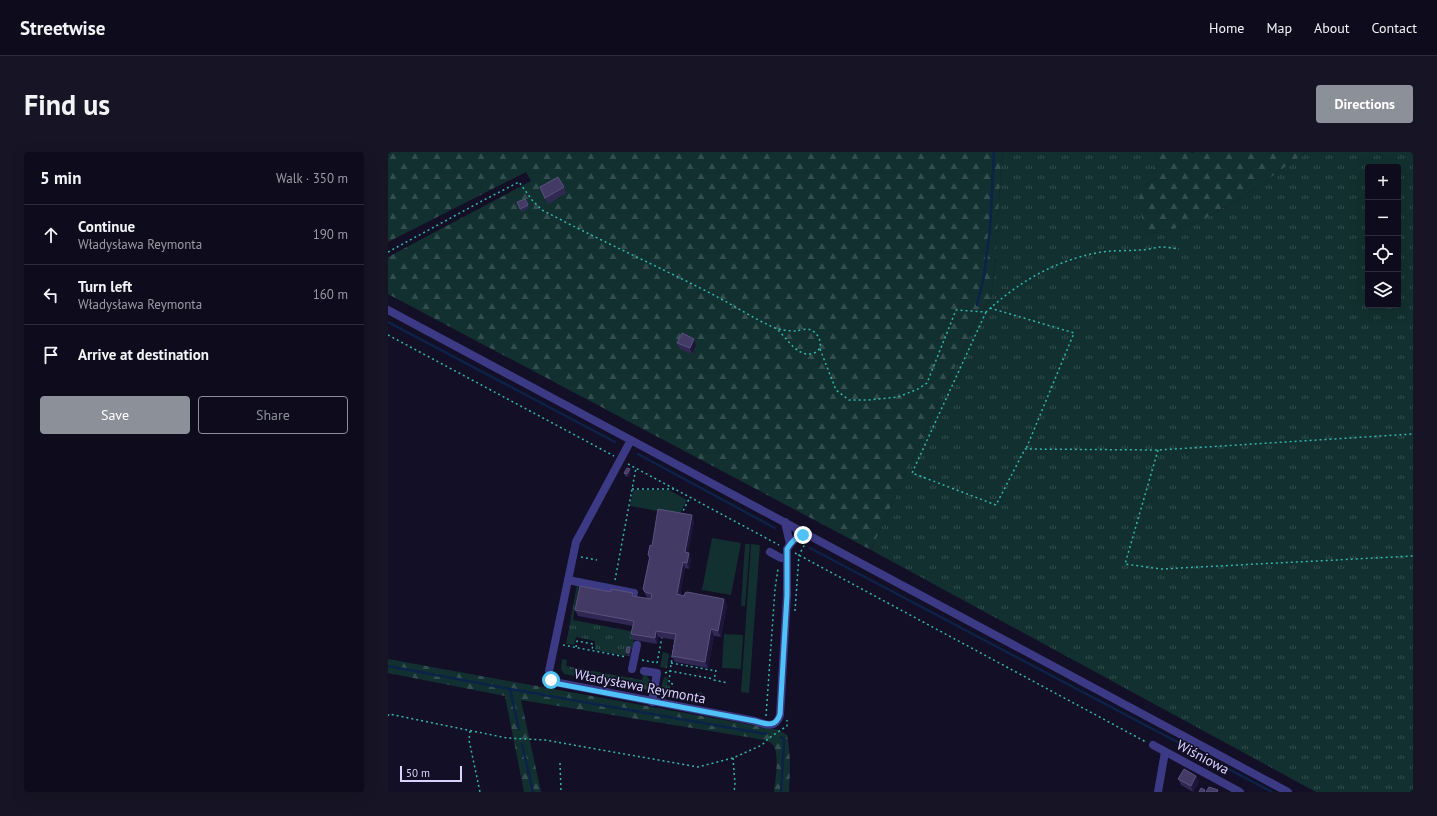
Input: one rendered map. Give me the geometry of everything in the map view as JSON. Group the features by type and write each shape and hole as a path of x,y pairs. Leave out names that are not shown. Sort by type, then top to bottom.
{"street":[{"path":"388,310 1288,792"},
{"name":"Władysława Reymonta","path":"631,440 576,542 549,670 551,680 559,684 755,721 764,724 777,722 780,714 787,595 787,549 785,522"},
{"path":"786,545 800,536 807,534"},
{"path":"770,552 786,556"},
{"path":"568,580 634,593"},
{"path":"632,669 637,645"},
{"path":"644,671 656,673 652,702"},
{"name":"Wiśniowa","path":"1153,745 1240,792"},
{"path":"1158,792 1166,752"}],"path":[{"path":"388,252 482,200 520,182 532,200 542,210 708,292 776,328 784,335 795,349 802,354 810,354 816,352 820,348"},
{"path":"990,308 1074,333 1025,449 996,505 912,473 986,312 990,308 1003,296 1028,279 1048,268 1077,258 1097,253 1121,250 1141,250 1162,247 1179,249"},
{"path":"776,328 795,331 810,329 815,333 821,342 820,348 836,390 849,400 868,400 898,397 918,389 926,383 956,310 986,312"},
{"path":"388,335 779,545 786,545"},
{"path":"1025,449 1158,450 1413,434"},
{"path":"1158,450 1125,564 1161,569 1413,556"},
{"path":"614,584 636,468"},
{"path":"632,489 675,489"},
{"path":"680,516 690,497"},
{"path":"779,545 786,556 1153,745"},
{"path":"767,715 786,556"},
{"path":"581,558 597,560"},
{"path":"662,637 656,673 670,671 728,683"},
{"path":"673,684 669,683 675,640"},
{"path":"576,647 577,641 593,644 592,650"},
{"path":"563,645 657,663"},
{"path":"671,663 716,671 714,679"},
{"path":"470,731 469,740 480,792"},
{"path":"733,758 735,784 734,792"},
{"path":"560,763 562,792"}],"green space":[{"path":"388,152 1003,152 1001,163 996,256 991,297 977,319 871,550 388,294 388,257 531,181 526,172 388,242"},
{"path":"1003,152 1156,152 1156,178 1143,187 1146,234 1166,231 1203,220 1253,190 1306,152 1413,152 1413,792 1316,792 871,550 977,319 991,297 996,256 1001,163"},
{"path":"1156,152 1306,152 1253,190 1203,220 1166,231 1146,234 1138,201 1143,187 1156,178 1153,170"},
{"path":"633,490 669,490 687,500 679,515 630,506"},
{"path":"712,538 741,543 731,595 702,590"},
{"path":"745,544 750,544 745,606 741,606"},
{"path":"751,544 760,545 749,693 741,692"},
{"path":"577,585 579,585 573,620 635,632 632,650 627,649 626,656 595,650 595,641 576,637 574,645 566,644"},
{"path":"724,634 743,635 741,669 722,668"},
{"path":"663,652 669,654 667,668 660,667"},
{"path":"388,659 779,730 787,735 790,763 789,792 774,792 777,759 774,747 767,741 521,700 541,792 524,792 505,696 388,673"},
{"path":"562,659 567,660 566,666 642,680 643,674 646,674 650,681 648,690 564,674 561,669"},
{"path":"664,677 668,678 667,685 670,686 669,693 697,698 699,691 703,694 704,701 660,692"}],"building":[{"path":"558,177 564,187 545,198 540,187"},
{"path":"525,199 528,205 520,209 517,202"},
{"path":"682,333 694,339 690,348 677,343"},
{"path":"627,468 630,469 627,474 624,473"},
{"path":"658,509 692,515 685,552 689,553 687,563 683,562 677,594 684,596 687,592 724,599 718,631 711,629 705,662 672,656 676,634 656,631 655,638 631,634 634,621 575,610 580,586 611,592 611,589 633,593 632,596 651,599 652,594 645,592 643,589 650,556 648,555 650,545 652,546"},
{"path":"627,647 630,647 629,653 626,652"},
{"path":"1184,769 1196,776 1191,786 1178,779"},
{"path":"1209,787 1218,790 1217,792 1206,792"},
{"path":"1201,788 1205,790 1204,792 1199,792"}],"waterway":[{"path":"977,305 984,276 990,229 994,152"},
{"path":"388,322 615,442"},
{"path":"638,454 775,528"},
{"path":"810,548 1272,792"},
{"path":"388,666 766,734"},
{"path":"510,689 519,729"},
{"path":"781,737 784,739 781,792"},
{"path":"522,744 533,792"}],"route":[{"path":"551,680 559,684 755,721 764,724 777,722 780,714 787,595 787,549 790,544 798,537 803,535"}]}
